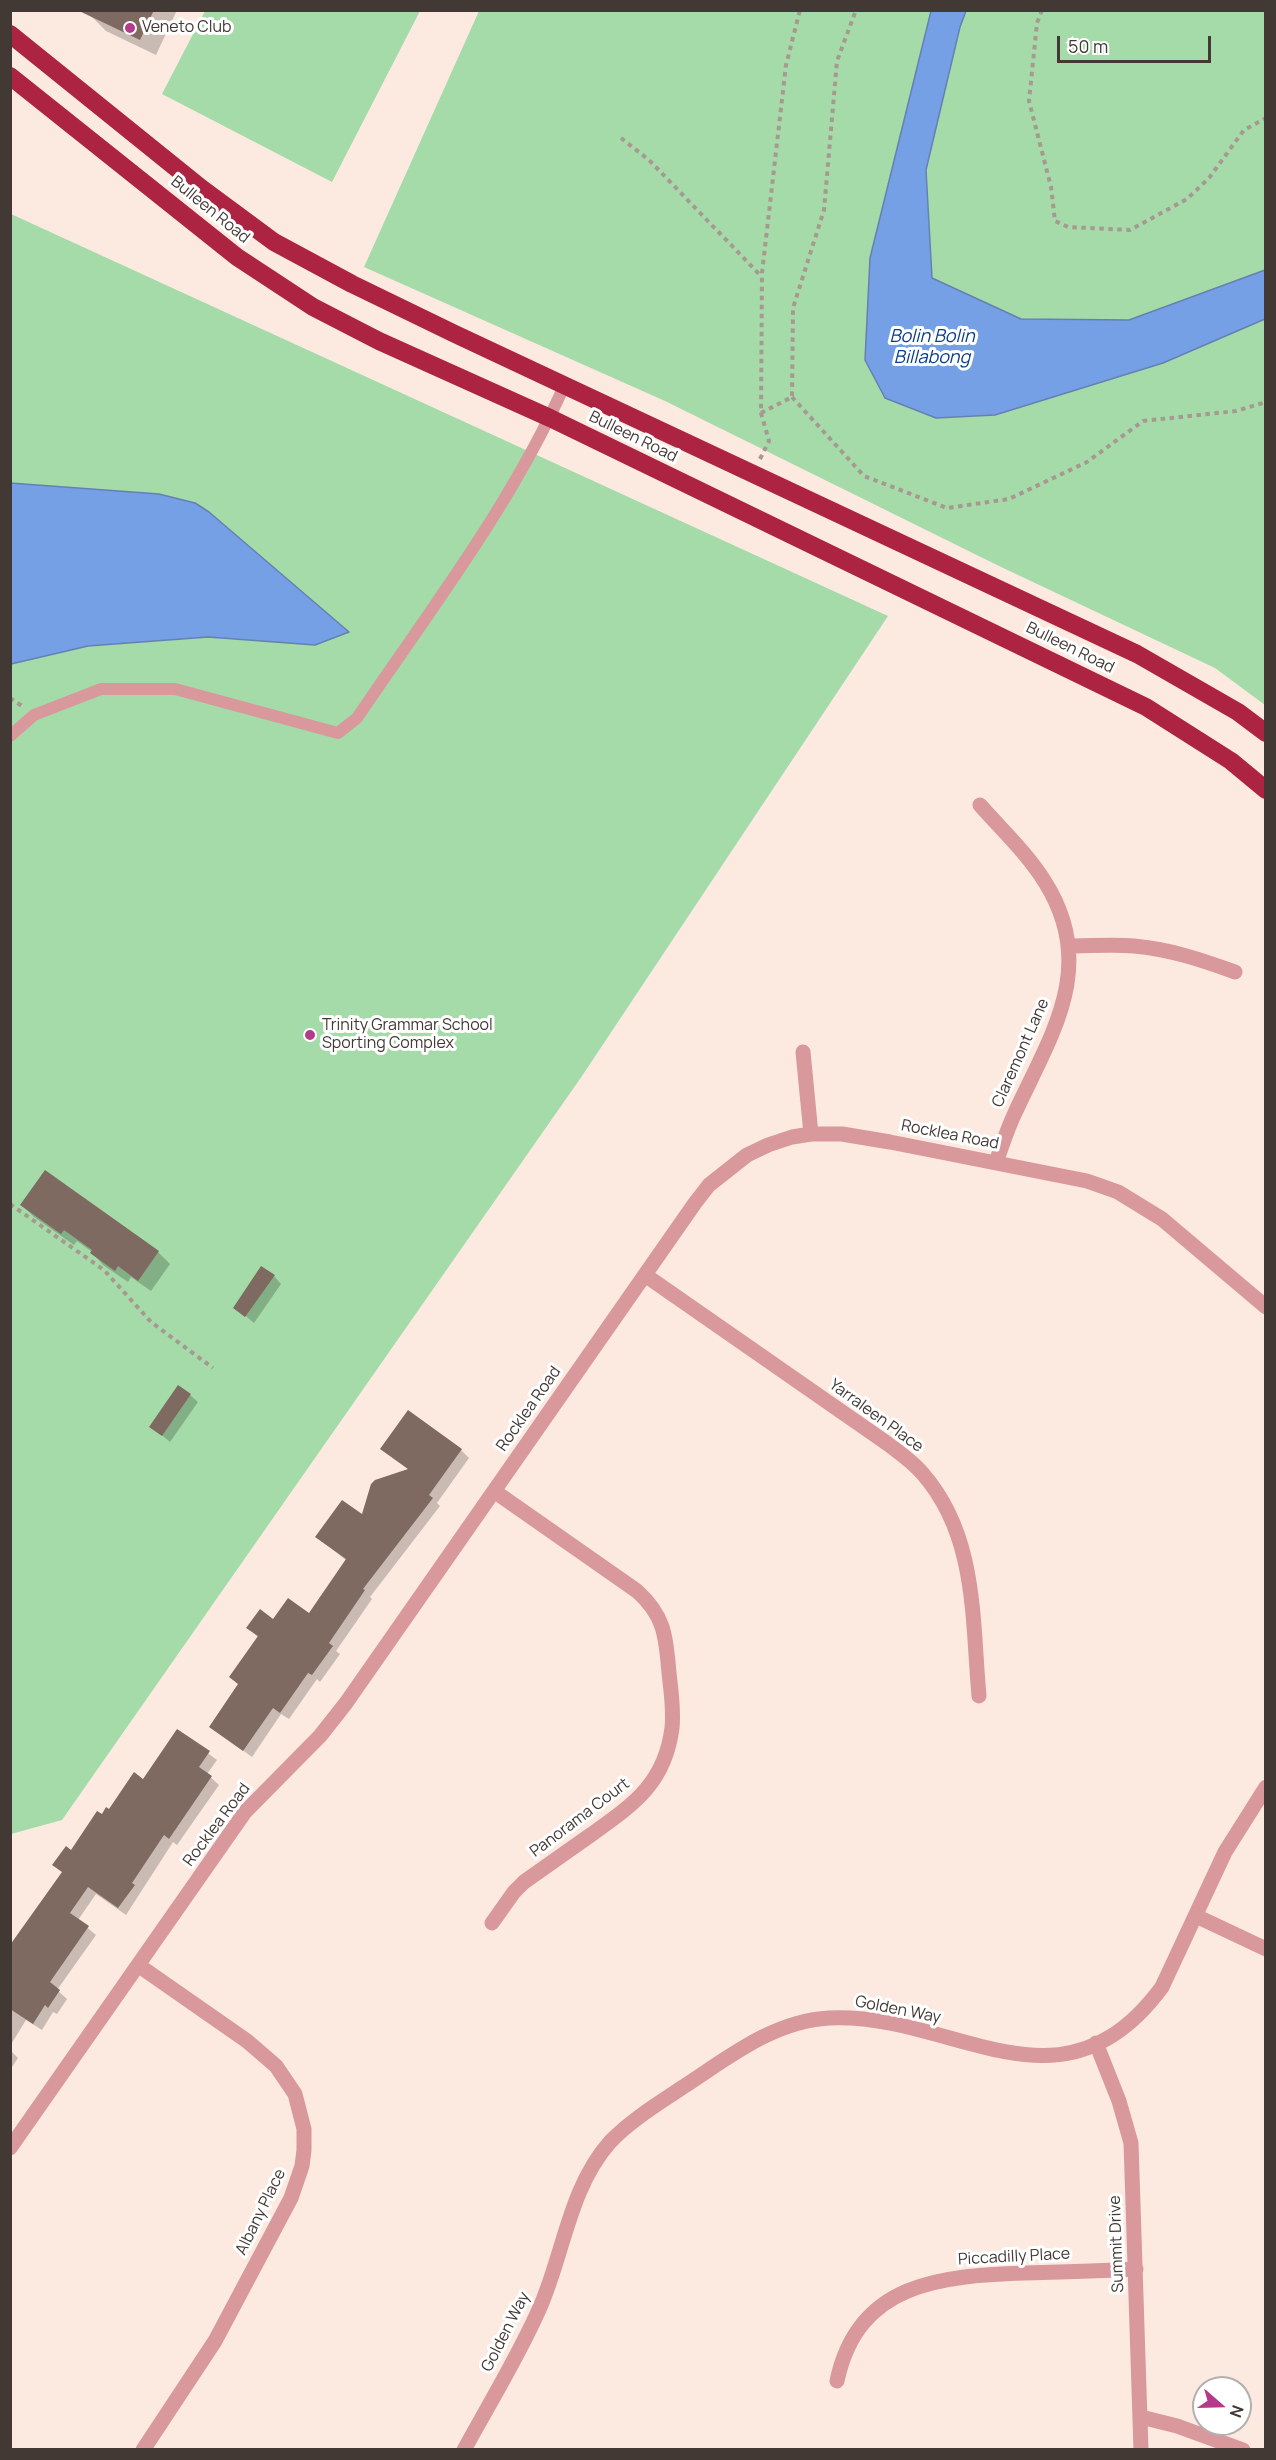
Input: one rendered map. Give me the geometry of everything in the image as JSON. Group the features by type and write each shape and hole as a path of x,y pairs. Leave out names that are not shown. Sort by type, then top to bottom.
{"highway":[{"name":"Bulleen Road","path":"10,34 201,188 274,242 362,289 1137,654 1238,712 1266,733"},
{"name":"Bulleen Road","path":"10,76 237,257 313,307 379,341 550,418 1146,707 1231,761 1266,790"}],"street":[{"name":"Claremont Lane","path":"980,805 1033,864 1047,884 1056,904 1068,946 1069,975 1058,1021 1014,1114 996,1162"},
{"path":"1068,946 1155,948 1179,953 1235,972"},
{"path":"803,1052 812,1134"},
{"name":"Rocklea Road","path":"10,2148 245,1812 333,1720 695,1203 725,1170 747,1155 768,1145 812,1134 861,1136 1087,1181 1135,1201 1175,1230 1266,1307"},
{"name":"Yarraleen Place","path":"645,1275 888,1444 927,1478 952,1517 966,1560 979,1696"},
{"name":"Panorama Court","path":"492,1923 524,1882 622,1813 648,1789 664,1762 673,1711 665,1632 654,1608 637,1591 494,1491"},
{"name":"Golden Way","path":"464,2450 540,2307 573,2208 589,2171 612,2141 641,2115 752,2042 797,2024 826,2018 889,2023 1022,2056 1058,2055 1096,2043 1116,2033 1149,2005 1162,1987 1233,1837 1266,1787"},
{"path":"1196,1916 1266,1949"},
{"name":"Albany Place","path":"138,1965 246,2041 276,2066 295,2094 304,2129 302,2166 291,2198 204,2361 143,2450"},
{"name":"Summit Drive","path":"1096,2043 1119,2101 1131,2143 1142,2450"},
{"name":"Piccadilly Place","path":"837,2381 845,2352 860,2325 890,2301 909,2290 931,2282 969,2275 1136,2269"},
{"path":"1141,2417 1183,2428 1243,2450"}],"lane":[{"path":"10,736 34,715 101,689 175,689 338,733 357,718 510,490 550,418 565,384"}],"path":[{"path":"753,473 769,441 760,413 762,276 786,65 800,10"},
{"path":"856,10 837,61 824,210 793,308 792,397 864,476 947,508 1009,499 1087,462 1143,422 1236,411 1266,402"},
{"path":"1042,10 1037,23 1029,101 1051,188 1055,221 1068,227 1130,230 1187,199 1209,178 1244,130 1266,118"},
{"path":"621,138 649,160 762,276"},
{"path":"760,413 792,397"},
{"path":"10,1204 104,1270 151,1322 213,1368"}],"green space":[{"path":"205,11 420,11 332,182 162,94"},
{"path":"479,11 1265,11 1265,705 1215,668 999,566 665,401 364,267"},
{"name":"Trinity Grammar School Sporting Complex","path":"11,214 888,616 582,1076 62,1820 11,1834"}],"water":[{"name":"Bolin Bolin Billabong","path":"931,11 966,11 960,27 926,170 932,278 1021,319 1129,320 1265,270 1265,319 1163,363 995,415 936,418 885,398 865,360 870,258"},
{"path":"10,483 159,494 195,503 209,512 349,632 315,645 208,637 88,646 11,664"}],"building":[{"name":"Veneto Club","path":"77,10 154,10 140,40"},
{"path":"45,1170 159,1251 138,1281 118,1266 115,1271 90,1253 92,1250 64,1230 61,1234 20,1205"},
{"path":"261,1266 275,1275 245,1317 233,1308"},
{"path":"178,1385 191,1394 162,1436 149,1427"},
{"path":"408,1410 462,1449 429,1495 433,1498 363,1589 365,1590 329,1643 333,1646 312,1675 308,1673 280,1713 273,1708 243,1751 209,1727 238,1684 229,1677 258,1636 246,1628 260,1609 273,1619 288,1598 309,1613 346,1559 315,1537 342,1500 362,1514 371,1484 375,1480 408,1469 380,1449"},
{"path":"177,1729 210,1751 199,1767 212,1776 169,1839 164,1835 132,1883 135,1885 118,1908 88,1887 70,1913 89,1926 50,1982 60,1990 48,2008 45,2005 33,2024 10,2009 10,1945 62,1872 52,1865 66,1846 71,1850 97,1811 102,1814 106,1807 109,1809 134,1772 143,1779"}],"place":[{"name":"Veneto Club","path":"130,28"},
{"name":"Trinity Grammar School Sporting Complex","path":"310,1035"}]}
